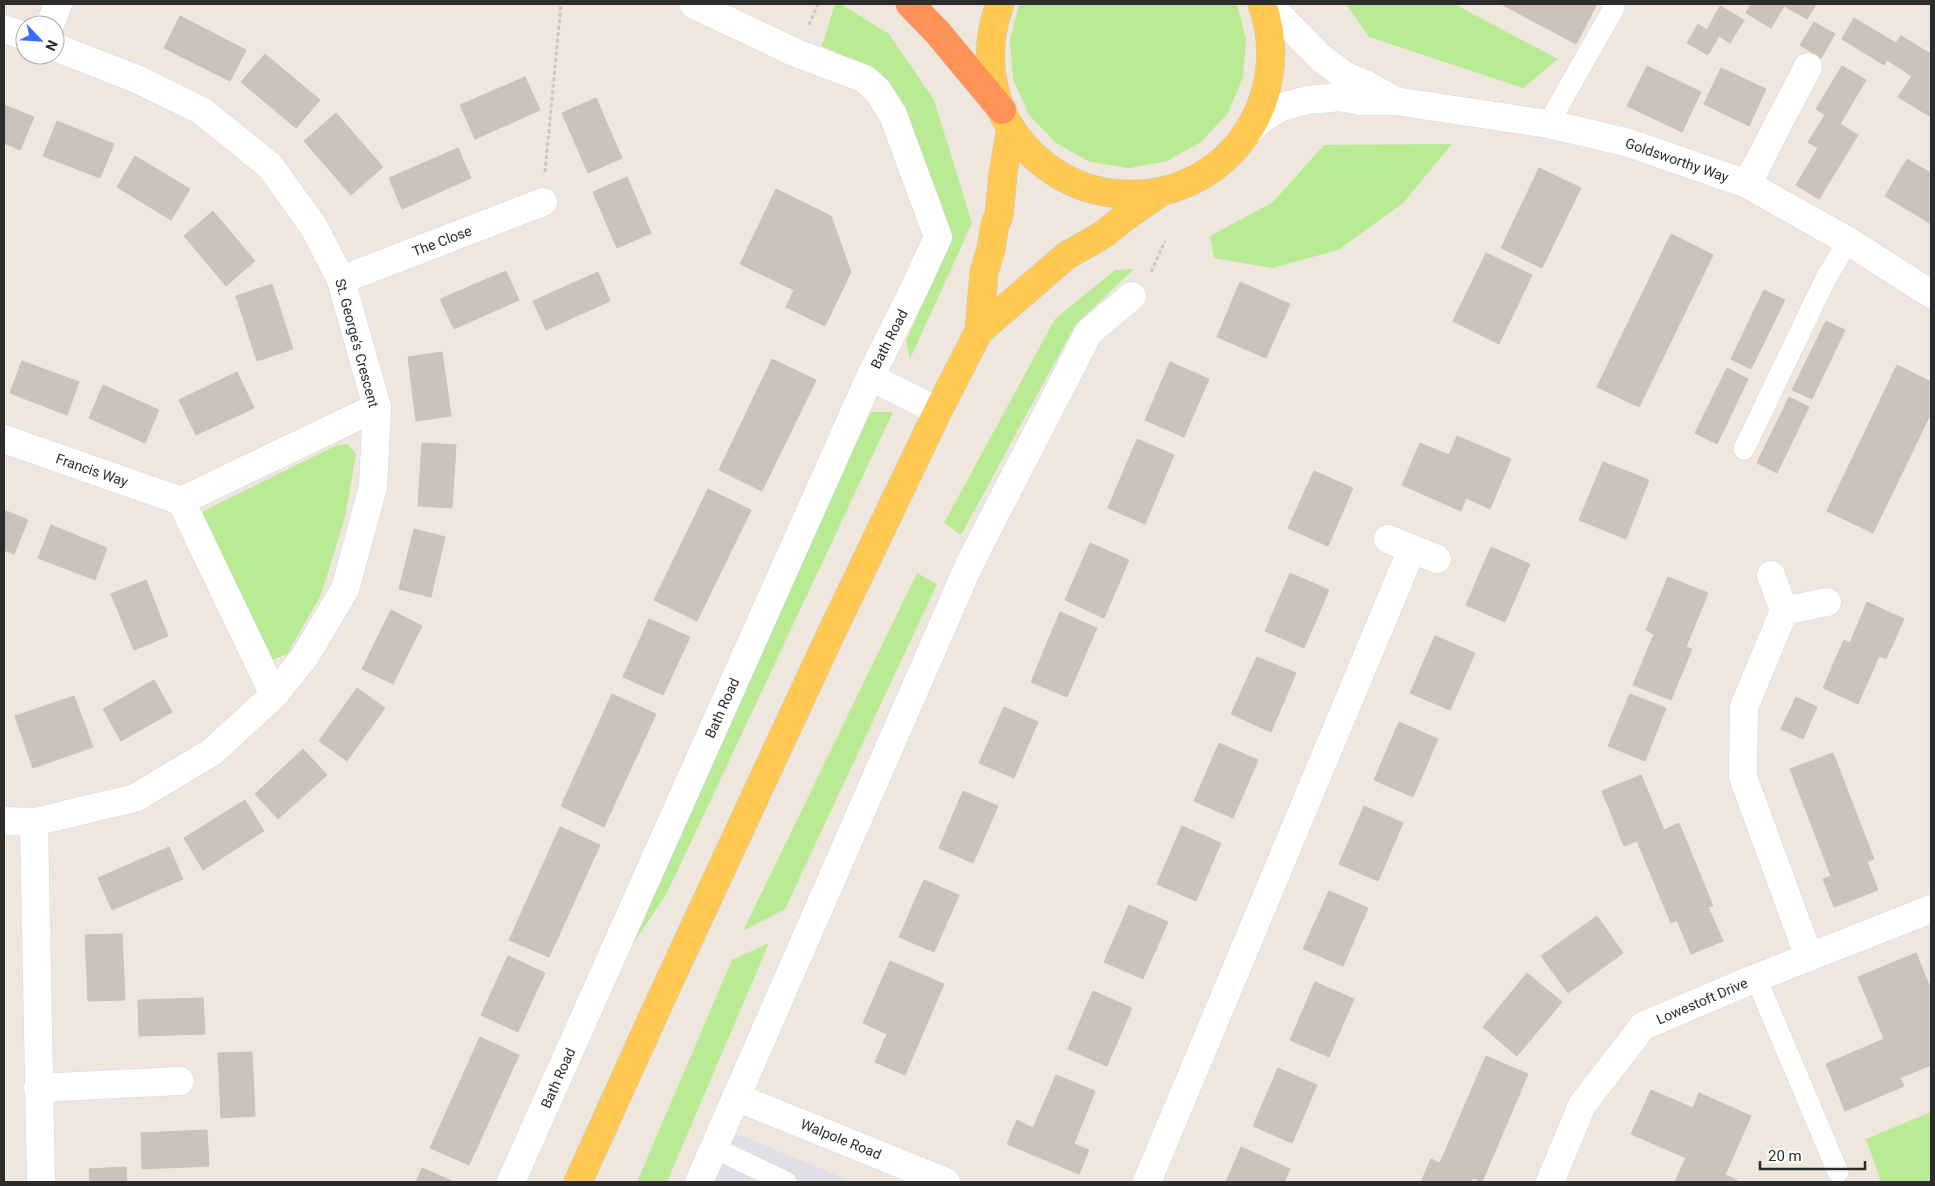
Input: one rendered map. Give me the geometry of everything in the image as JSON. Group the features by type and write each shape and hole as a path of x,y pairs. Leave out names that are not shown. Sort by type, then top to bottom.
{"highway":[{"path":"910,4 938,33 1006,119"}],"main road":[{"path":"1000,4 991,38 990,61 994,87 1006,119 1027,150 1044,166 1066,180 1110,194 1136,195 1161,192 1188,183 1210,171 1233,152 1249,131 1262,105 1268,86 1271,65 1271,40 1262,4"},
{"path":"979,332 984,272 991,249 995,224 999,216 1006,119"},
{"path":"578,1182 665,990 816,667 938,411 979,332 1066,256 1104,234 1161,192"}],"street":[{"name":"Bath Road","path":"511,1182 870,377 938,237 893,115 878,91 854,73 796,53 693,4"},
{"name":"Goldsworthy Way","path":"1268,4 1320,57 1345,76 1365,84 1395,101"},
{"name":"St. George's Crescent","path":"4,821 34,822 135,798 212,752 274,695 304,658 345,589 373,487 377,407 342,280 314,227 270,166 202,111 139,80 65,51"},
{"path":"1747,184 1808,67"},
{"name":"Goldsworthy Way","path":"1249,131 1263,118 1282,108 1308,100 1340,97 1360,101 1395,101 1548,124 1626,142 1747,184 1848,242 1931,294"},
{"name":"The Close","path":"342,280 543,202"},
{"path":"699,1182 970,563 1090,332 1132,296"},
{"path":"870,377 938,411"},
{"path":"274,695 181,501 377,407"},
{"name":"Francis Way","path":"4,440 181,501"},
{"path":"1147,1182 1400,544 1437,559"},
{"path":"1771,575 1784,612 1744,707 1742,777 1809,956"},
{"path":"1784,612 1827,602"},
{"path":"34,822 41,1182"},
{"name":"Lowestoft Drive","path":"1550,1182 1582,1105 1643,1026 1809,956 1931,909"},
{"path":"38,1088 180,1082"},
{"name":"Walpole Road","path":"736,1097 946,1182"}],"lane":[{"path":"1548,124 1614,8"},
{"path":"1744,449 1825,280 1848,242"},
{"path":"1756,978 1838,1172"},
{"path":"714,1148 786,1182"}],"path":[{"path":"543,202 560,4"}],"shaded area":[{"path":"725,1129 853,1182 705,1182"}],"green space":[{"path":"835,4 841,4 889,34 934,100 972,223 910,359 906,341 952,240 912,127 881,73 822,46"},
{"path":"1019,4 1237,4 1246,39 1243,77 1228,113 1201,142 1167,161 1129,168 1090,162 1056,143 1029,115 1013,79 1010,40"},
{"path":"1346,4 1454,4 1558,59 1523,88 1369,37"},
{"path":"1452,144 1403,203 1338,250 1272,268 1214,258 1210,236 1273,202 1324,145"},
{"path":"1134,269 1075,325 961,535 944,523 1055,319 1115,270"},
{"path":"871,412 893,412 666,895 627,952 631,928"},
{"path":"348,444 356,454 345,517 321,595 287,654 266,662 195,518 202,512 335,446"},
{"path":"917,573 937,584 785,909 743,931"},
{"path":"769,943 667,1182 637,1182 732,960"},
{"path":"1931,1112 1931,1182 1881,1182 1866,1139"}],"building":[{"path":"1501,4 1597,4 1576,44"},
{"path":"1751,4 1816,4 1807,19 1784,6 1771,28 1746,13"},
{"path":"1720,6 1744,20 1730,43 1719,36 1708,55 1687,43 1698,24 1707,30"},
{"path":"180,16 246,50 230,81 164,48"},
{"path":"1854,18 1896,43 1901,36 1931,54 1931,117 1898,97 1912,76 1887,60 1884,65 1842,39"},
{"path":"1814,22 1835,34 1821,58 1800,45"},
{"path":"265,54 320,100 296,128 241,82"},
{"path":"1647,66 1701,92 1682,132 1627,106"},
{"path":"1842,66 1866,80 1840,124 1858,135 1819,199 1796,185 1818,148 1808,142 1825,115 1816,109"},
{"path":"1721,68 1766,89 1749,126 1704,104"},
{"path":"525,77 540,110 475,139 460,105"},
{"path":"596,98 622,158 588,173 562,113"},
{"path":"4,105 34,117 20,150 4,143"},
{"path":"336,113 383,167 351,195 304,141"},
{"path":"57,121 114,144 100,178 43,156"},
{"path":"458,148 471,178 402,209 389,178"},
{"path":"135,156 190,189 171,220 117,187"},
{"path":"1907,159 1931,173 1931,224 1885,196"},
{"path":"1539,168 1581,188 1542,268 1501,248"},
{"path":"627,177 651,233 617,248 593,192"},
{"path":"776,189 831,216 851,272 825,326 786,307 794,290 740,264"},
{"path":"213,211 255,261 226,286 184,236"},
{"path":"1671,234 1713,255 1639,407 1597,387"},
{"path":"1486,253 1532,275 1499,344 1453,321"},
{"path":"506,271 519,300 454,329 440,299"},
{"path":"598,272 610,301 546,330 533,301"},
{"path":"1240,282 1290,304 1266,358 1217,337"},
{"path":"272,284 293,349 257,361 236,296"},
{"path":"1764,290 1785,300 1751,369 1731,359"},
{"path":"1826,321 1845,330 1812,399 1792,390"},
{"path":"442,352 451,416 416,421 408,357"},
{"path":"772,359 816,380 762,491 719,470"},
{"path":"22,361 79,382 67,415 10,393"},
{"path":"1170,362 1209,379 1184,437 1145,420"},
{"path":"1897,365 1931,382 1931,413 1873,533 1827,511"},
{"path":"1727,368 1748,379 1717,444 1695,433"},
{"path":"237,372 254,408 196,435 179,400"},
{"path":"103,385 159,410 145,443 89,418"},
{"path":"1789,397 1809,407 1777,473 1757,463"},
{"path":"1457,436 1511,459 1490,509 1466,498 1461,511 1402,485 1420,443 1449,455"},
{"path":"1137,439 1174,455 1145,524 1108,508"},
{"path":"422,443 456,445 452,508 418,506"},
{"path":"1603,462 1649,480 1626,539 1579,520"},
{"path":"1314,471 1353,488 1328,546 1288,528"},
{"path":"708,489 751,510 697,621 654,600"},
{"path":"4,510 28,520 14,554 4,550"},
{"path":"51,525 107,548 95,580 38,558"},
{"path":"414,529 445,537 431,597 399,589"},
{"path":"1090,543 1129,560 1104,618 1065,600"},
{"path":"1491,547 1530,564 1505,622 1466,605"},
{"path":"1290,573 1329,590 1304,648 1265,631"},
{"path":"1668,577 1708,593 1686,647 1692,649 1671,700 1633,685 1654,634 1646,630"},
{"path":"146,580 168,636 134,650 111,594"},
{"path":"1867,602 1904,619 1886,659 1879,656 1858,704 1823,688 1844,640 1850,643"},
{"path":"391,610 422,626 393,684 362,669"},
{"path":"1060,612 1097,628 1067,697 1031,682"},
{"path":"649,619 690,637 663,695 623,677"},
{"path":"1435,636 1475,653 1450,710 1410,693"},
{"path":"1257,657 1296,673 1271,732 1231,714"},
{"path":"154,680 172,712 121,741 103,709"},
{"path":"357,688 385,708 347,761 319,741"},
{"path":"612,694 656,714 604,827 561,806"},
{"path":"1630,694 1666,708 1645,761 1608,746"},
{"path":"74,696 93,747 33,768 15,716"},
{"path":"1796,697 1817,707 1803,739 1781,729"},
{"path":"1004,707 1038,722 1014,778 979,763"},
{"path":"1399,722 1438,739 1413,797 1374,780"},
{"path":"1219,743 1258,760 1233,818 1194,801"},
{"path":"303,749 327,775 278,819 255,794"},
{"path":"1833,753 1874,859 1867,862 1878,890 1834,907 1823,879 1831,876 1790,769"},
{"path":"1641,775 1664,830 1679,823 1713,906 1708,907 1723,941 1691,954 1677,920 1671,923 1637,841 1624,846 1602,791"},
{"path":"963,791 998,806 973,863 939,848"},
{"path":"245,800 264,831 203,870 184,838"},
{"path":"1364,806 1403,823 1378,881 1339,864"},
{"path":"1182,826 1221,843 1196,901 1157,884"},
{"path":"560,827 600,845 549,957 509,940"},
{"path":"169,847 183,879 112,910 98,878"},
{"path":"924,880 959,895 934,952 899,937"},
{"path":"1329,891 1368,908 1343,966 1303,949"},
{"path":"1129,905 1168,922 1143,979 1104,962"},
{"path":"1597,916 1623,953 1568,993 1541,956"},
{"path":"122,934 125,1000 88,1001 85,935"},
{"path":"1916,953 1931,990 1931,1065 1900,1078 1904,1086 1845,1111 1826,1064 1884,1039 1858,977"},
{"path":"508,956 545,973 518,1032 481,1015"},
{"path":"890,961 944,984 905,1075 875,1062 887,1034 863,1023"},
{"path":"1527,973 1562,1002 1517,1056 1483,1027"},
{"path":"1315,982 1354,999 1329,1057 1290,1040"},
{"path":"1093,991 1132,1008 1107,1066 1068,1049"},
{"path":"203,998 205,1034 139,1036 138,1000"},
{"path":"480,1037 519,1055 469,1165 430,1148"},
{"path":"252,1052 255,1116 221,1118 218,1053"},
{"path":"1486,1056 1528,1074 1482,1182 1473,1178 1471,1182 1421,1182 1431,1159 1440,1163"},
{"path":"1278,1068 1317,1085 1292,1143 1253,1126"},
{"path":"1056,1075 1095,1091 1074,1144 1089,1150 1079,1174 1007,1144 1017,1120 1033,1128"},
{"path":"1651,1090 1693,1108 1699,1093 1751,1116 1725,1175 1737,1180 1736,1182 1675,1182 1686,1158 1631,1134"},
{"path":"207,1130 209,1166 142,1169 141,1133"},
{"path":"1241,1147 1290,1169 1284,1182 1226,1182"},
{"path":"126,1167 127,1182 90,1182 89,1169"},
{"path":"422,1168 454,1182 416,1182"}]}
